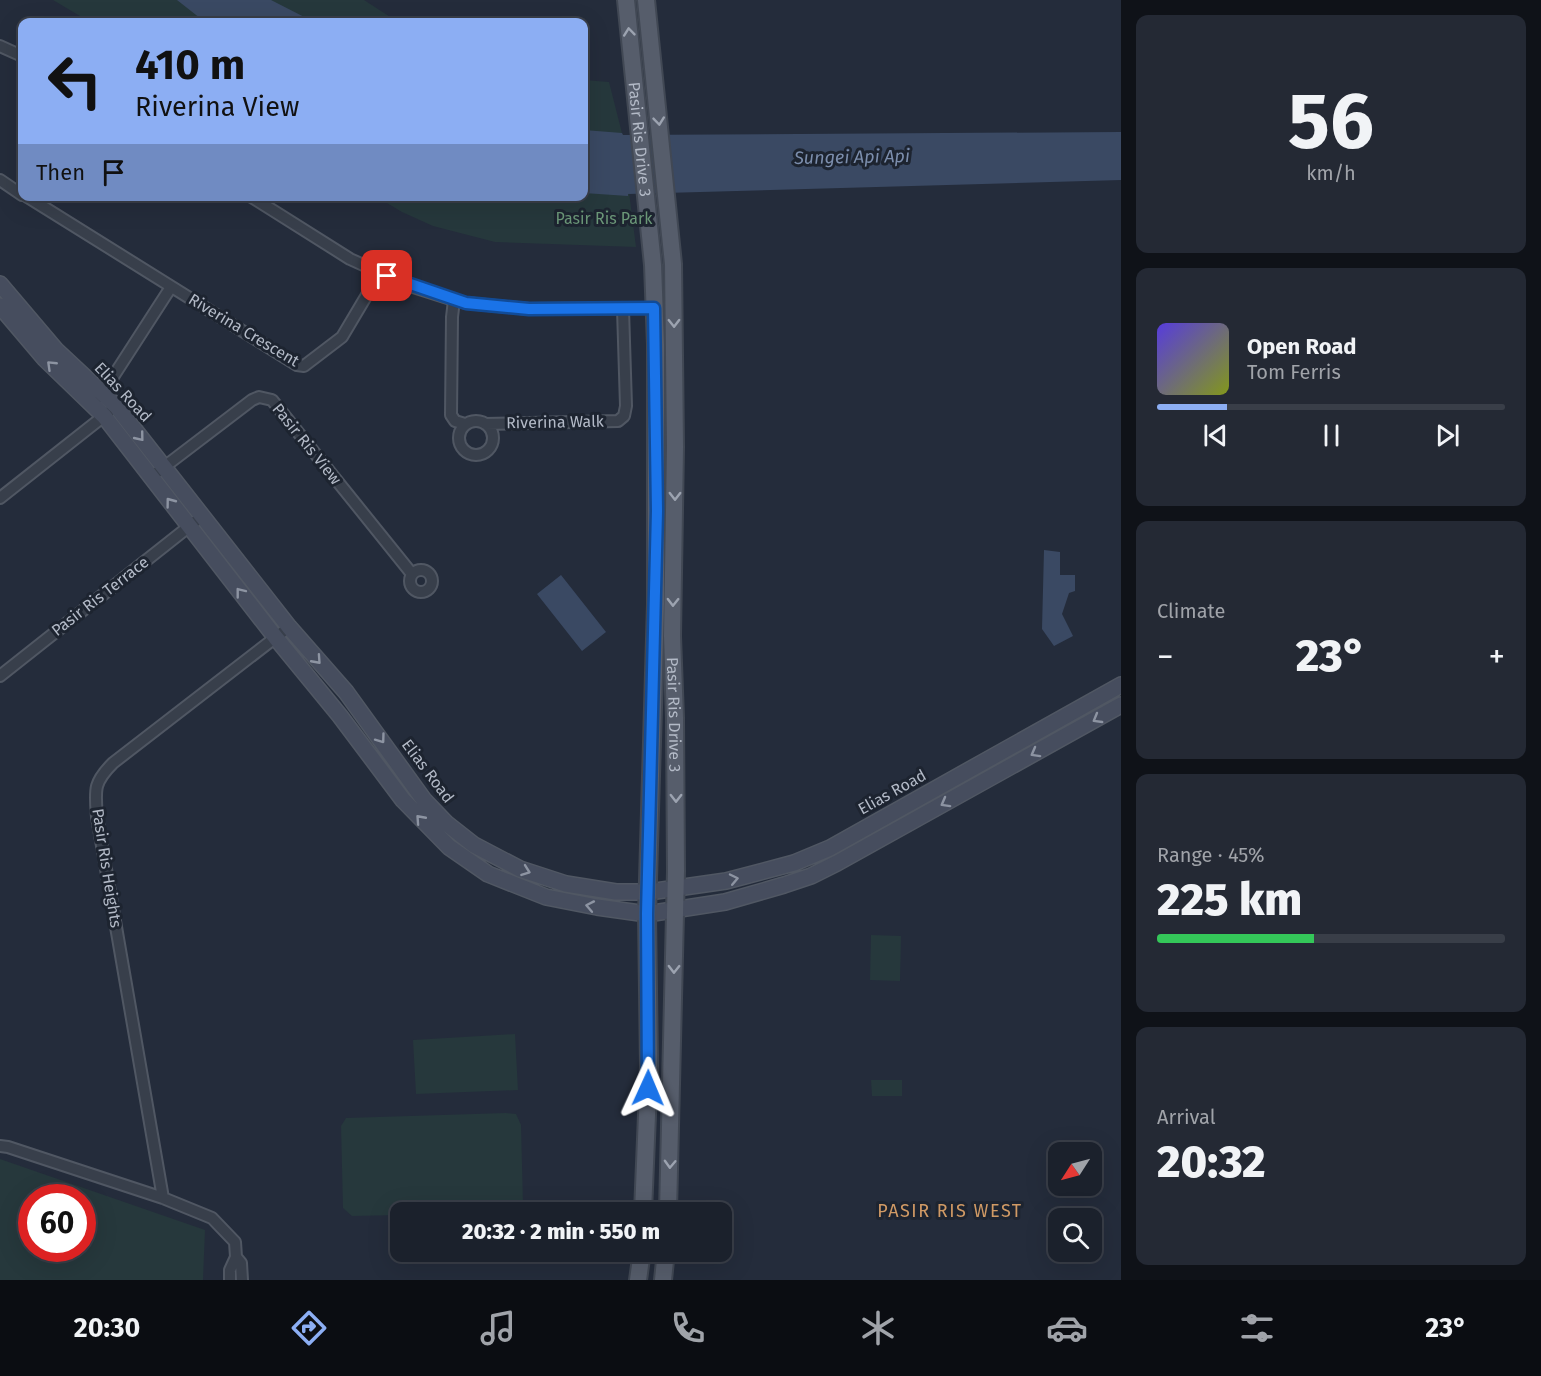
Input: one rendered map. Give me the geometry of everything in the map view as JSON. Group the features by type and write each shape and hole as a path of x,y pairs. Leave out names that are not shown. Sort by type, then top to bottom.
{"main road":[{"name":"Pasir Ris Drive 3","path":"626,0 653,265 654,308 657,538 647,914 649,1066 643,1202"},
{"name":"Pasir Ris Drive 3","path":"646,0 674,264 675,469 672,636 676,887 668,1202"},
{"path":"638,1280 640,1262"},
{"path":"663,1280 665,1262"}],"street":[{"path":"0,46 18,54"},
{"name":"Riverina Crescent","path":"0,180 18,192"},
{"name":"Riverina Crescent","path":"32,201 297,365 304,366 342,337 380,273"},
{"path":"258,201 350,258 407,285 454,300 529,309 654,308"},
{"name":"Elias Road","path":"0,284 7,313 56,350 104,405 165,468 289,627 346,692 424,800 446,823 474,845 520,869 566,884 616,892 649,892 726,881 794,863 830,848 1121,685"},
{"name":"Riverina Crescent","path":"0,498 104,405 171,286"},
{"path":"454,300 451,415 455,421 465,424"},
{"name":"Riverina Walk","path":"485,424 492,434 492,444 489,449 479,455 467,453 461,447 459,436 465,424 474,421 485,424 618,422 624,416 626,406 623,309"},
{"name":"Pasir Ris View","path":"152,477 252,400 259,397 272,400 412,574"},
{"name":"Elias Road","path":"104,405 152,477 189,526 340,716 403,800 449,847 488,874 546,897 647,914 725,902 811,876 1121,705"},
{"name":"Pasir Ris Terrace","path":"0,676 201,517"},
{"name":"Pasir Ris Heights","path":"163,1198 97,817 97,783 113,763 289,627"},
{"path":"0,1146 163,1198 212,1218 235,1242 236,1257 230,1270 230,1280"},
{"path":"236,1257 241,1263 242,1280"}],"green space":[{"path":"53,0 184,0 211,18 83,18"},
{"path":"267,0 364,0 392,18 299,18"},
{"path":"588,80 609,82 623,137 588,137"},
{"name":"Pasir Ris Park","path":"588,180 629,192 636,247 495,242 433,226 384,201 588,201"},
{"path":"871,935 901,936 900,981 870,980"},
{"path":"515,1034 518,1090 416,1094 413,1040"},
{"path":"871,1080 902,1080 902,1096 872,1096"},
{"path":"516,1114 521,1125 523,1202 390,1202 390,1215 352,1216 343,1208 341,1126 346,1118"},
{"path":"0,1159 72,1184 18,1184 18,1262 96,1262 96,1192 205,1230 203,1280 0,1280"}],"water":[{"path":"177,0 271,0 306,18 200,18"},
{"name":"Sungei Api Api","path":"588,130 622,133 623,135 1121,132 1121,180 628,194 628,196 588,193"},
{"path":"1044,550 1060,552 1060,575 1075,575 1075,591 1069,593 1062,614 1073,636 1054,646 1042,629"},
{"path":"561,575 606,632 582,651 537,594"}],"district":[{"name":"PASIR RIS WEST","path":"950,1211"}],"route":[{"path":"387,276 407,285 466,303 529,309 654,308 657,511 647,914 648,1088"}]}
